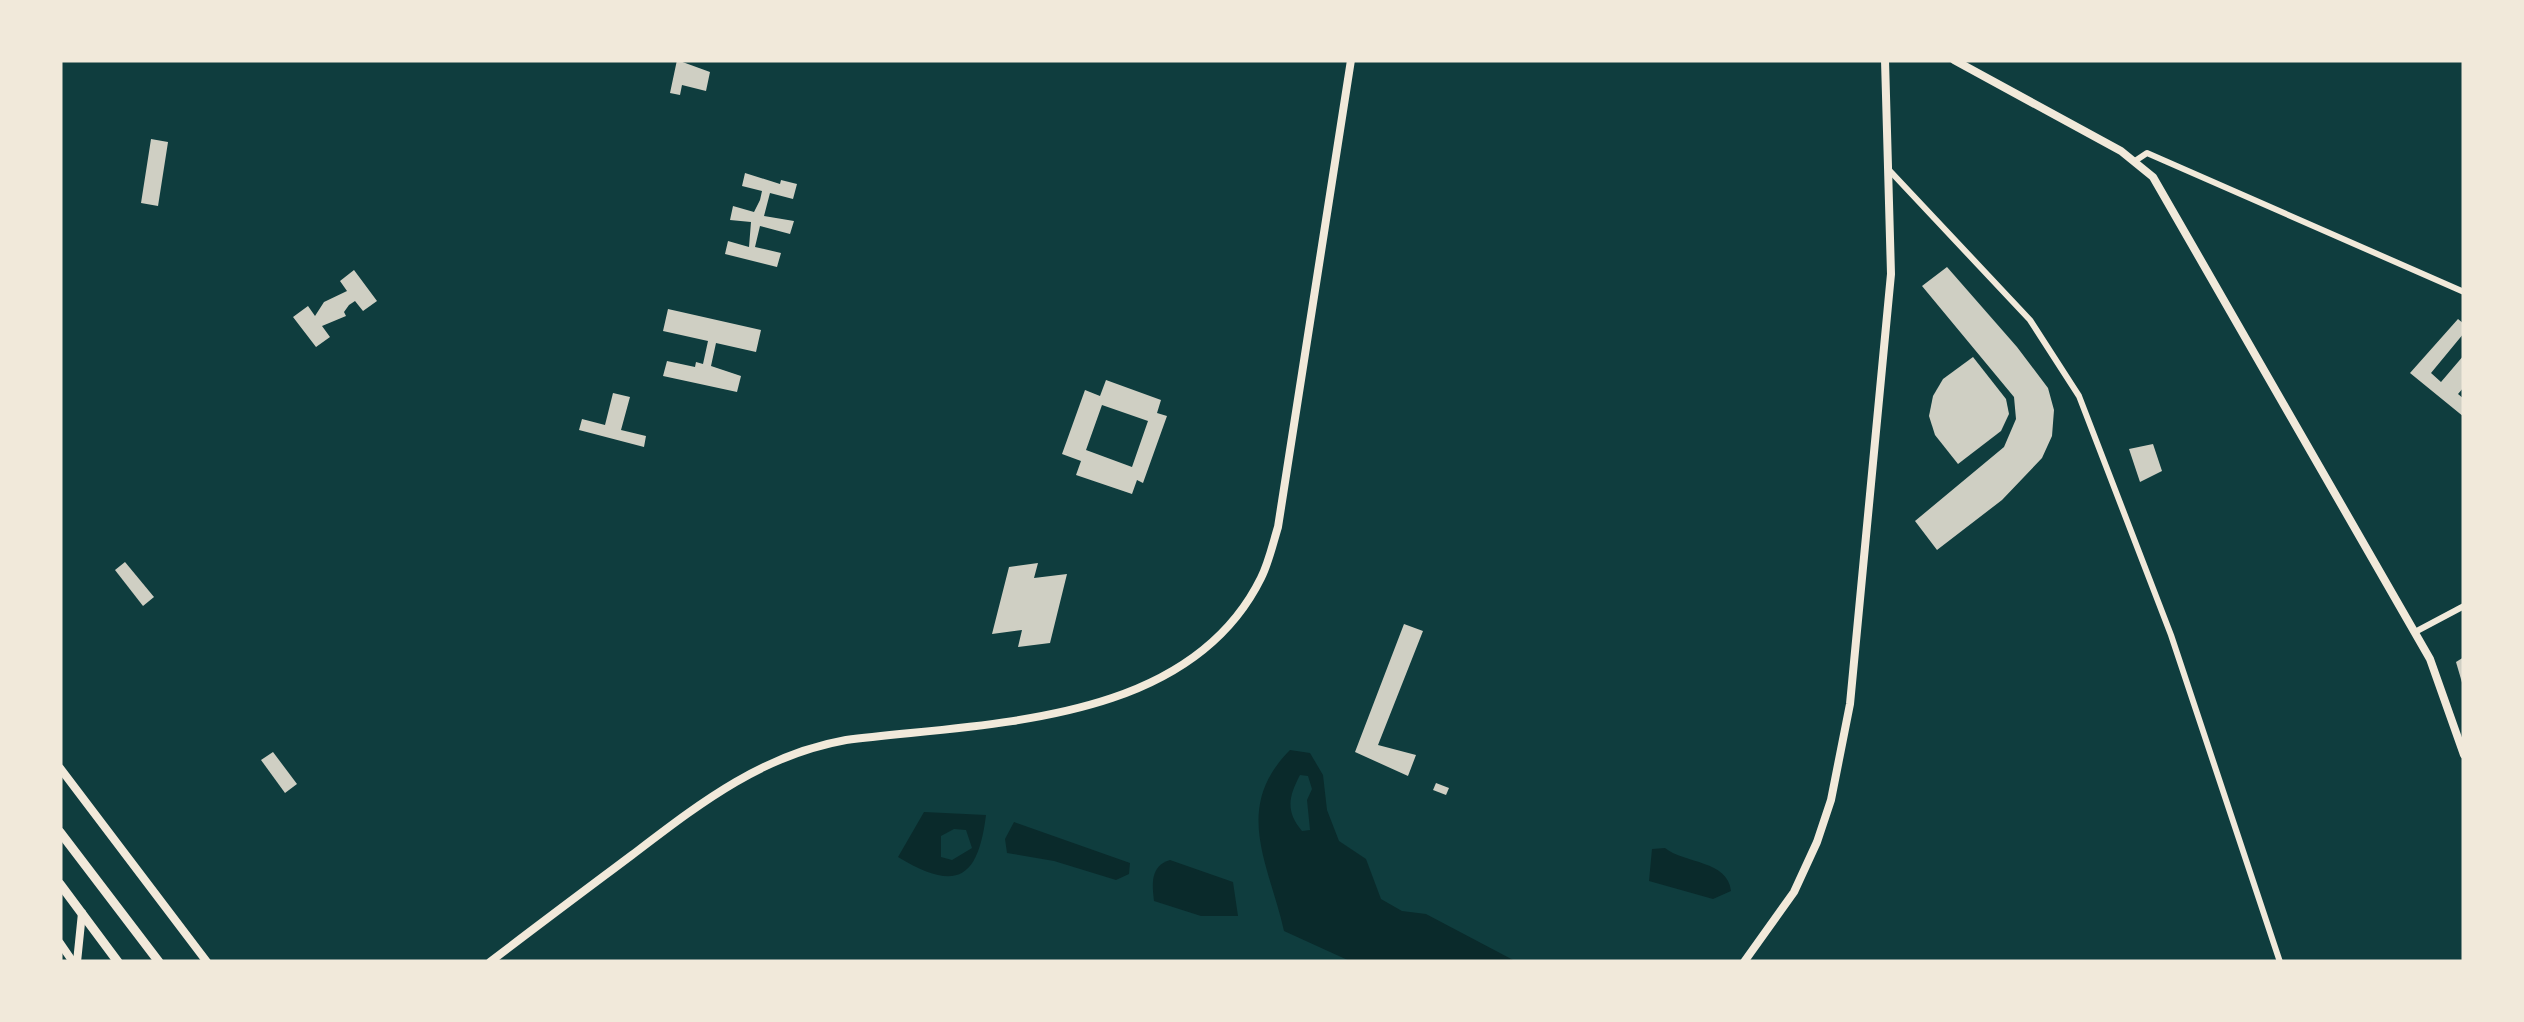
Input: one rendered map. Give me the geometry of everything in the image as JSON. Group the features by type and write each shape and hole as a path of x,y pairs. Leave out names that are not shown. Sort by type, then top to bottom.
{"main road":[{"path":"60,832 159,962"},
{"path":"60,884 118,962"}],"street":[{"path":"490,962 712,795 769,762 810,746 1107,702 1161,679 1218,635 1252,593 1278,527 1351,60"},
{"path":"1744,962 1794,892 1817,842 1854,675 1890,290 1885,60"},
{"path":"1954,60 2135,161 2170,203 2430,659 2464,755"},
{"path":"2135,161 2147,153 2464,292"},
{"path":"1890,171 2030,320 2079,396 2171,635 2280,962"},
{"path":"2415,632 2464,606"},
{"path":"60,768 207,962"},
{"path":"75,962 82,914"},
{"path":"60,942 75,962"}],"water":[{"path":"1290,750 1310,753 1323,775 1327,810 1339,841 1366,859 1381,899 1402,911 1426,914 1517,962 1352,962 1284,931 1260,837 1262,793 1272,772","holes":["1300,775 1308,776 1312,789 1307,800 1310,830 1302,831 1290,803"]},
{"path":"924,812 986,815 977,854 961,874 935,874 898,857","holes":["954,829 966,830 972,848 952,860 941,857 941,836"]},
{"path":"1014,822 1130,863 1129,874 1116,880 1054,861 1007,853 1005,839"},
{"path":"1665,848 1722,873 1731,891 1713,899 1649,881 1652,849"},
{"path":"1170,860 1233,882 1238,916 1201,916 1154,901 1156,871"}],"building":[{"path":"677,60 710,72 706,91 682,85 680,95 670,93"},
{"path":"151,139 168,142 158,206 141,203"},
{"path":"745,173 780,184 781,180 797,184 793,199 770,193 764,216 794,221 790,234 760,226 755,247 781,253 777,267 725,254 728,241 749,247 751,222 730,220 733,206 754,212 760,200 762,191 742,186"},
{"path":"1947,267 2048,388 2054,410 2052,436 2042,458 2002,500 1937,550 1915,521 2004,447 2016,419 2014,397 1922,286"},
{"path":"354,270 377,301 363,311 355,301 349,305 346,316 322,326 330,337 316,347 293,317 308,306 315,316 324,302 347,291 340,281"},
{"path":"668,309 761,330 756,352 716,343 711,366 741,376 737,392 663,376 667,361 695,367 696,362 703,364 708,341 663,331"},
{"path":"2458,319 2464,324 2464,333 2431,373 2441,382 2464,355 2464,387 2458,394 2464,399 2464,417 2410,373"},
{"path":"1973,357 2006,399 2009,414 2001,431 1958,464 1935,435 1929,416 1933,396 1943,379"},
{"path":"1106,380 1161,400 1157,413 1167,416 1143,483 1137,480 1132,494 1076,475 1081,461 1062,454 1085,390 1100,396","holes":["1102,405 1148,421 1132,467 1086,450"]},
{"path":"613,393 630,397 621,430 646,436 644,447 579,430 582,419 605,425"},
{"path":"2153,444 2162,471 2140,482 2129,449"},
{"path":"125,562 154,597 143,606 115,570"},
{"path":"1038,563 1034,578 1067,574 1050,643 1018,647 1022,630 992,634 1009,567"},
{"path":"1404,624 1423,631 1378,745 1416,755 1408,776 1355,752"},
{"path":"2464,657 2464,686 2463,686 2456,662"},
{"path":"273,752 297,784 285,793 261,760"},
{"path":"1436,783 1449,788 1446,795 1433,790"}]}
